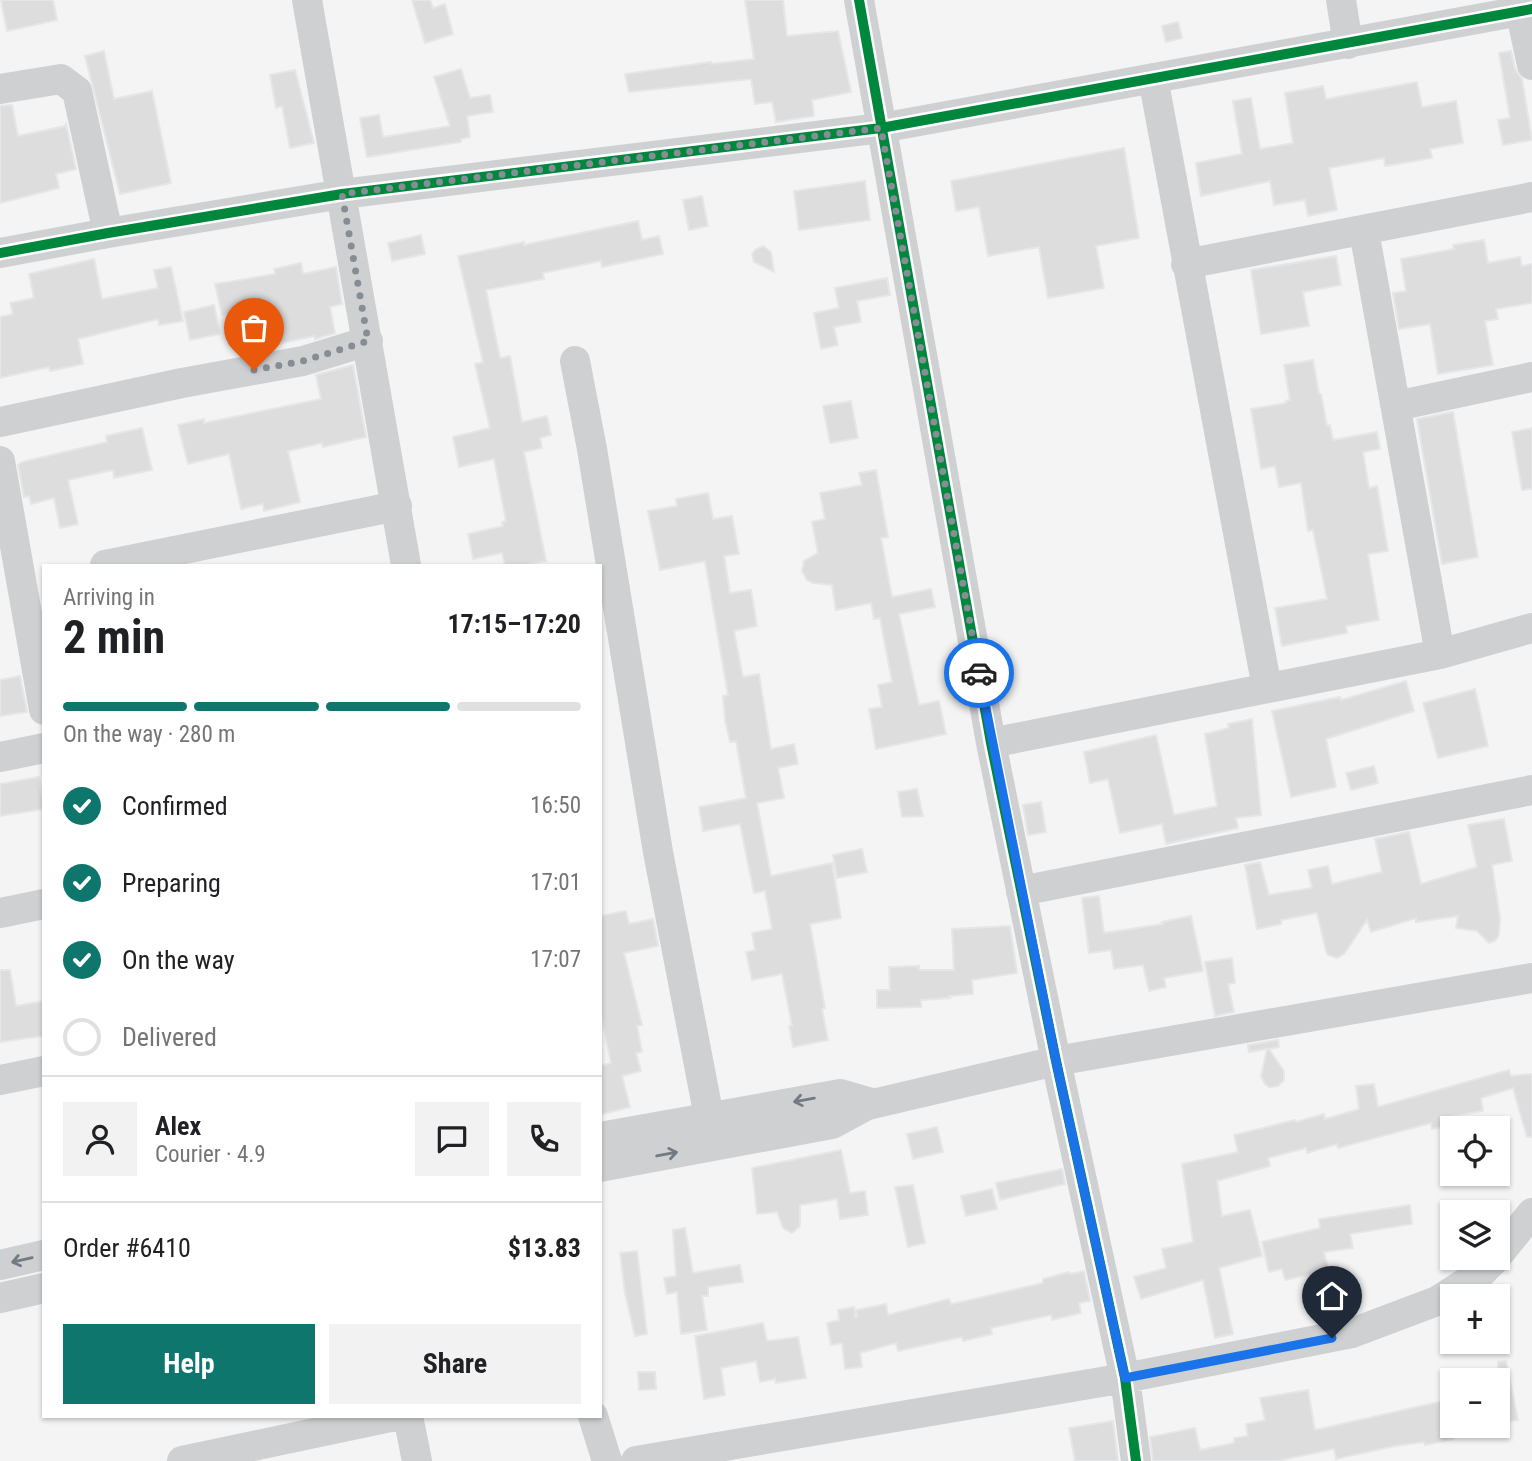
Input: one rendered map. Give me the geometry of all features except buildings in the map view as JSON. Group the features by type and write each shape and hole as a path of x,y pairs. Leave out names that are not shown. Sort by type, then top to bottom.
{"street":[{"path":"307,0 406,564"},
{"path":"859,0 991,743 1125,1378 1136,1461"},
{"path":"1341,0 1348,44"},
{"path":"0,253 342,194 881,128 1348,44 1523,7 1532,65"},
{"path":"1153,78 1267,688"},
{"path":"0,89 61,79 77,91 108,233"},
{"path":"1186,264 1532,197"},
{"path":"1364,231 1440,654"},
{"path":"0,422 182,383 303,361 368,341"},
{"path":"575,361 658,852 709,1117"},
{"path":"1396,406 1532,377"},
{"path":"0,461 42,698"},
{"path":"109,564 397,506"},
{"path":"991,743 1440,654 1532,628"},
{"path":"0,757 42,748"},
{"path":"1021,891 1532,790"},
{"path":"0,913 42,904"},
{"path":"864,1107 1056,1061 1532,978"},
{"path":"0,1080 42,1071"},
{"path":"602,1138 840,1094 871,1103 832,1124 602,1167"},
{"path":"1510,1241 1532,1213"},
{"path":"0,1265 42,1255"},
{"path":"636,1461 1125,1378 1352,1334 1437,1301 1484,1270"},
{"path":"0,1298 42,1288"},
{"path":"182,1461 386,1418"},
{"path":"408,1418 417,1461"},
{"path":"594,1418 607,1461"}],"cycle path":[{"path":"859,0 991,743 1125,1378 1136,1461"},
{"path":"0,253 342,194 881,128 1532,9"}],"way so far":[{"path":"254,370 303,361 368,341 342,194 881,128 979,673"}],"route":[{"path":"979,673 1056,1061 1125,1378 1332,1338"}]}
